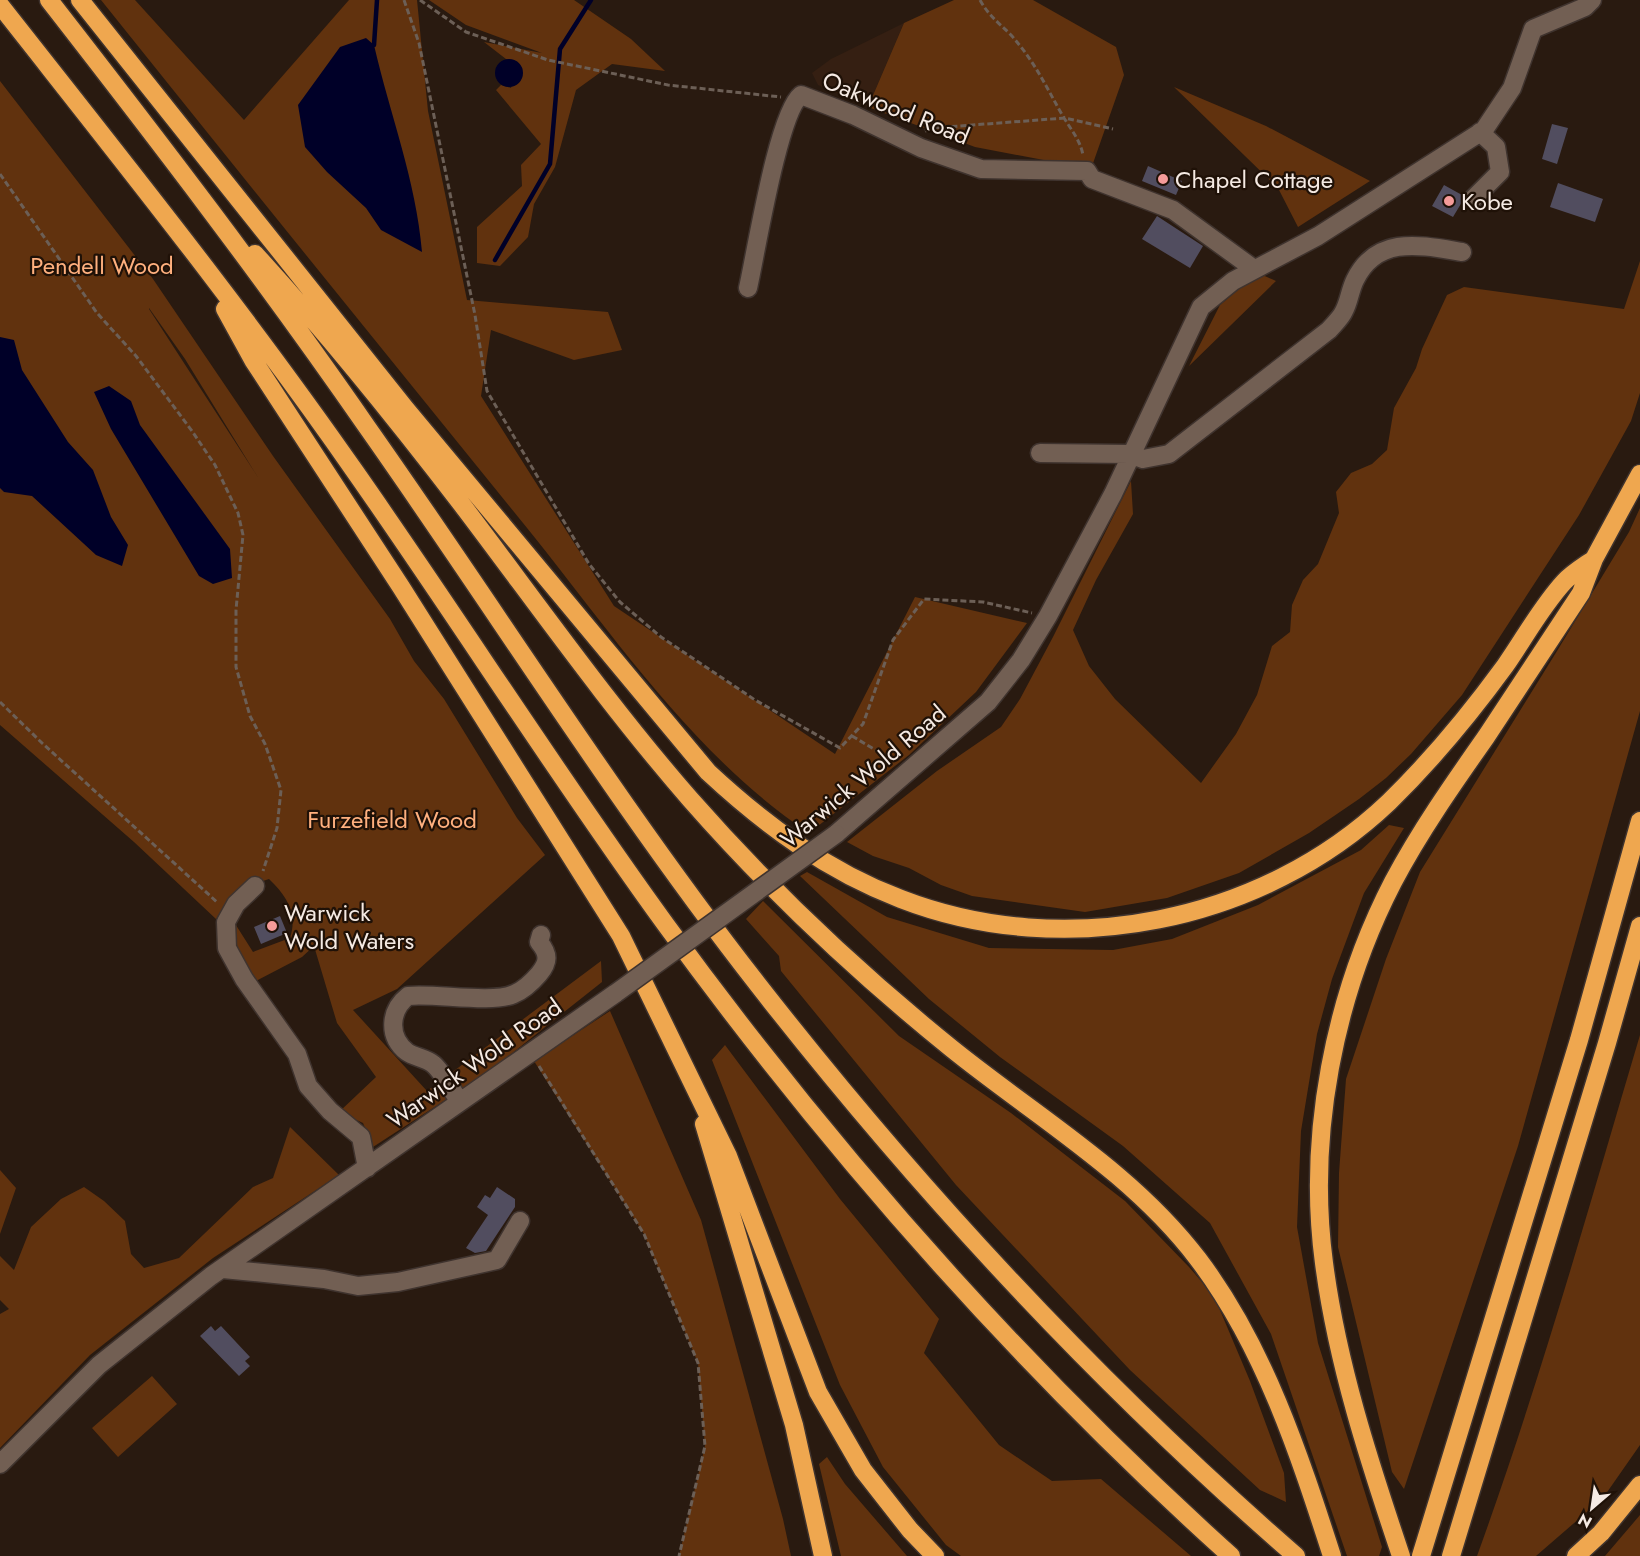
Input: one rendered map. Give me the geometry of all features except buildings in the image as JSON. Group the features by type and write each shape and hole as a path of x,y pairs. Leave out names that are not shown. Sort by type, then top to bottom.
{"highway":[{"path":"49,0 200,193 372,433 644,830 719,933 797,1034 902,1162 1064,1337 1192,1463 1296,1556"},
{"path":"80,0 412,417 708,772 757,816 803,849 871,886 902,899 976,921 1062,929 1145,923 1194,912 1255,891 1328,851 1388,803 1464,720 1564,582 1594,559"},
{"path":"0,5 195,254 348,462 666,925 782,1077 910,1230 1024,1355 1138,1470 1231,1556"},
{"path":"200,193 318,325 461,503 632,729 740,854 800,914 906,1010 1000,1086 1098,1159 1173,1228 1222,1293 1242,1329 1303,1467 1332,1556"},
{"path":"195,254 253,360 401,587 621,936 728,1156 818,1392 863,1470 910,1530 935,1556"},
{"path":"1401,1556 1342,1359 1324,1260 1320,1160 1330,1067 1341,1020 1364,948 1394,882 1434,813 1581,593 1594,559 1640,474"},
{"path":"1422,1556 1576,1052 1640,821"},
{"path":"1451,1556 1607,1043 1640,926"},
{"path":"695,1091 714,1164 794,1425 823,1556"},
{"path":"1576,1556 1601,1533 1640,1485"}],"street":[{"name":"Warwick Wold Road","path":"0,1464 99,1365 222,1269 531,1054 836,834 988,702 1021,660 1048,616 1113,494 1129,454 1201,307 1233,281 1318,236 1480,132 1512,88 1533,29 1585,7 1592,0"},
{"name":"Oakwood Road","path":"748,288 783,131 796,99 801,95 853,115 921,148 981,169 1087,171"},
{"path":"1473,199 1500,172 1496,147 1480,132"},
{"path":"1087,171 1092,179 1173,210 1254,269"},
{"path":"1040,453 1129,454 1143,459 1169,454 1329,330 1345,311 1349,294 1365,263 1382,250 1412,247 1462,252"},
{"path":"255,886 230,914 226,922 227,948 244,979 297,1054 308,1086 330,1111 361,1137 367,1168"},
{"path":"460,1102 433,1064 406,1051 397,1040 393,1024 394,1012 408,996 514,994 532,982 548,959 546,950 539,942 541,935"},
{"path":"222,1269 324,1279 358,1286 398,1282 497,1260 520,1221"}],"path":[{"path":"404,0 419,43 475,315 487,391 589,564 620,602 661,637 754,700 840,748 863,724 893,640 924,599 983,602 1048,616"},
{"path":"420,0 466,32 548,60 668,85 796,99"},
{"path":"980,0 987,13 1010,35 1040,72 1081,142 1087,171"},
{"path":"922,132 933,128 1065,118 1113,129"},
{"path":"0,174 97,313 136,356 192,431 215,465 238,513 243,535 236,610 236,667 250,716 269,753 281,790 278,828 267,865 255,886"},
{"path":"0,702 230,914"},
{"path":"852,736 909,770"},
{"path":"531,1054 644,1234 698,1363 705,1446 679,1556"}],"shaded area":[{"path":"904,23 868,107 818,85 812,73 831,59"}],"green space":[{"path":"101,0 135,0 244,120 349,0 417,0 428,111 467,300 608,312 622,350 574,360 491,330 481,396 614,606 835,754 915,597 1027,623 976,692 909,755 809,833 767,802 728,767 655,689"},
{"path":"429,0 574,0 631,39 665,71 612,64 576,90 555,167 534,204 528,237 500,266 477,263 477,227 522,186 521,165 541,144 496,90 501,85 511,88 518,62 506,59 484,42 542,53 466,25"},
{"path":"954,0 1033,0 1116,47 1124,75 1091,169 975,147 868,107 904,23"},
{"path":"0,81 153,279 273,456 390,619 414,661 444,699 517,818 545,855 397,989 353,1010 427,1091 601,961 602,982 487,1073 373,1147 363,1123 339,1112 376,1077 337,1023 314,946 302,957 254,982 235,946 234,922 253,952 290,938 292,913 286,899 275,885 269,879 242,888 216,919 134,842 0,725","holes":["149,308 185,359 259,479"]},
{"path":"1174,87 1266,126 1370,181 1298,227 1278,188"},
{"path":"1640,261 1640,393 1631,421 1579,515 1462,695 1411,754 1359,799 1309,833 1239,873 1167,898 1085,912 972,896 941,885 909,868 873,856 847,842 937,771 1001,727 1020,699 1053,637 1131,481 1133,514 1096,580 1073,630 1089,666 1115,699 1201,783 1236,734 1257,695 1272,646 1290,632 1292,605 1303,580 1318,564 1339,513 1336,492 1351,473 1372,464 1387,450 1394,408 1416,368 1422,349 1447,295 1464,287 1624,309"},
{"path":"1258,273 1276,281 1189,366 1220,305"},
{"path":"1640,508 1640,711 1518,1146 1404,1489 1392,1472 1338,1247 1339,1173 1346,1079 1386,959 1420,872 1629,532"},
{"path":"1389,825 1404,828 1364,893 1332,979 1317,1034 1301,1131 1297,1227 1318,1343 1382,1547 1379,1556 1347,1556 1271,1334 1210,1223 1123,1146 1000,1057 929,999 800,876 807,872 887,917 989,948 1113,950 1172,939 1258,905 1361,850"},
{"path":"763,901 899,1036 1011,1113 1125,1201 1189,1267 1214,1296 1250,1381 1284,1473 1286,1502 1260,1490 1130,1370 956,1185 781,971 779,956 746,919"},
{"path":"610,1011 701,1220 783,1519 791,1556 679,1556 705,1446 698,1363 644,1234 534,1061"},
{"path":"1640,1035 1640,1445 1603,1498 1536,1556 1477,1556 1542,1362"},
{"path":"725,1045 840,1199 939,1319 924,1353 999,1445 1052,1481 1101,1479 1191,1556 961,1556 946,1545 883,1467 840,1385 712,1060"},
{"path":"290,1127 339,1175 213,1258 90,1355 0,1448 0,1314 9,1309 0,1300 0,1256 14,1270 31,1227 61,1199 84,1187 104,1201 125,1221 131,1254 144,1268 179,1258 253,1187 273,1178"},
{"path":"0,1170 16,1188 0,1234"},
{"path":"152,1376 177,1404 118,1457 92,1428"},
{"path":"827,1457 845,1484 907,1556 841,1556 819,1464"},
{"path":"1640,1515 1640,1556 1605,1556"}],"water":[{"path":"366,38 374,45 402,148 419,225 422,252 381,230 366,208 327,172 305,147 298,105 340,47"},
{"path":"509,59 519,63 523,73 519,83 509,87 499,83 495,73 499,63"},
{"path":"0,337 14,340 22,370 68,442 93,470 111,517 128,545 122,566 96,555 32,496 4,492 0,488"},
{"path":"109,386 131,401 140,425 230,549 232,578 213,584 199,576 111,429 94,392"}],"waterway":[{"path":"374,45 377,0"},
{"path":"495,260 550,164 560,49 591,0"}],"place":[{"name":"Chapel Cottage","path":"1163,179"},
{"name":"Kobe","path":"1449,201"},
{"name":"Warwick Wold Waters","path":"272,926"}],"park label":[{"name":"Pendell Wood","path":"102,265"},
{"name":"Furzefield Wood","path":"392,819"}]}
